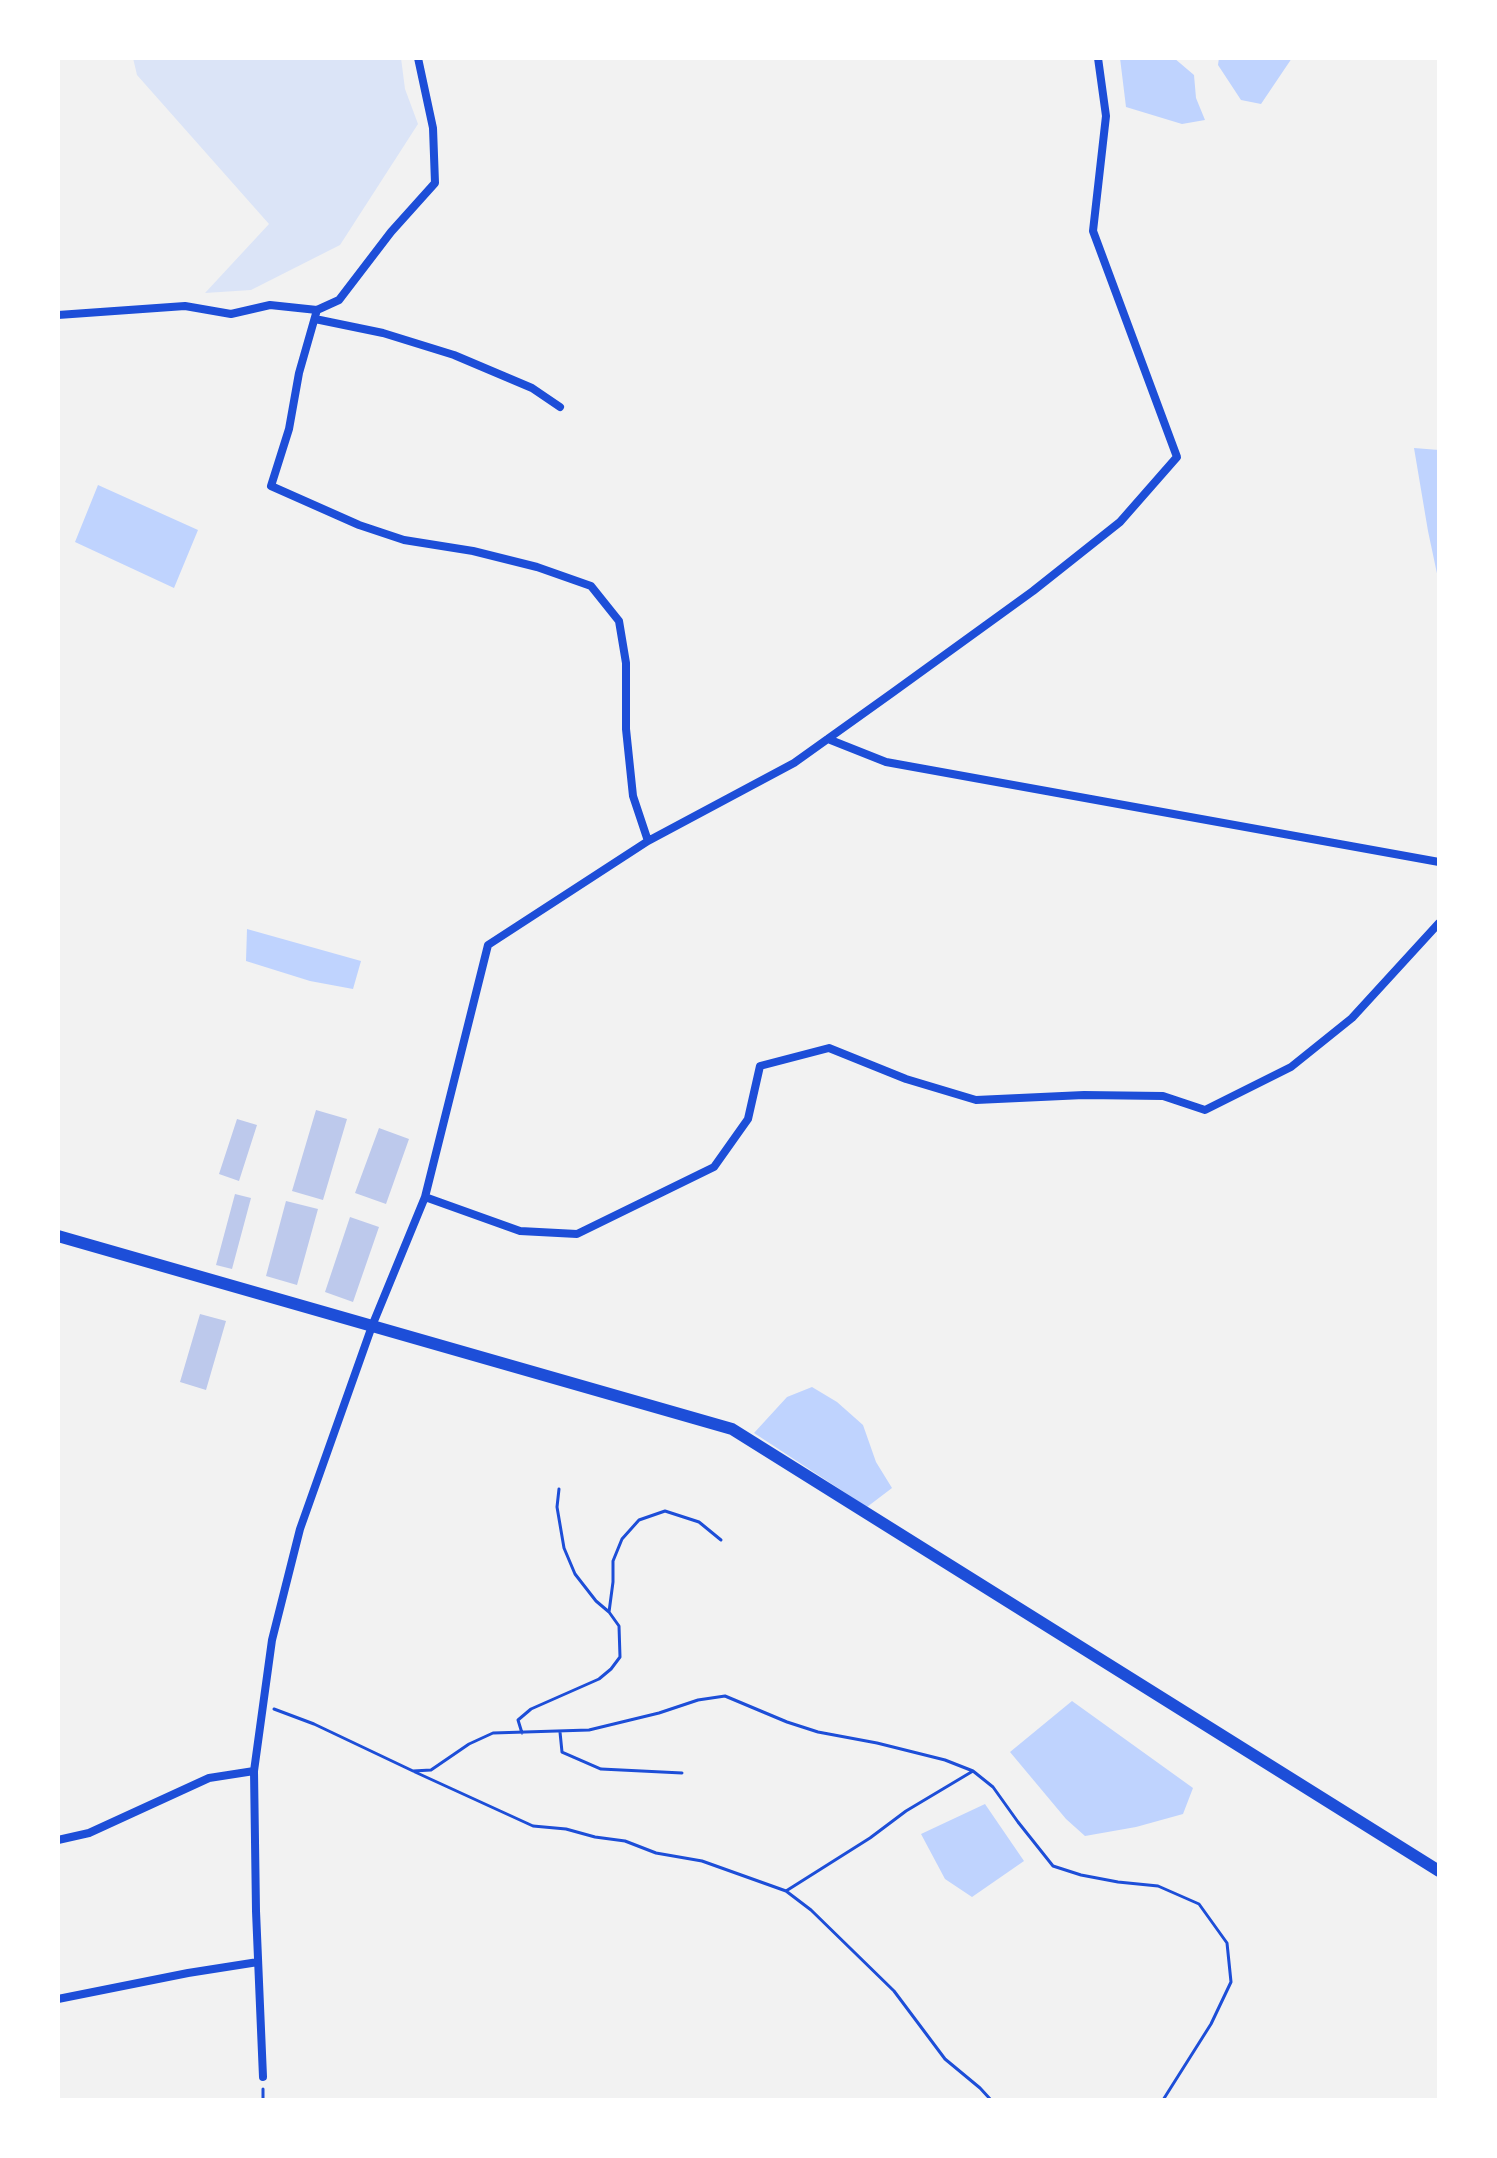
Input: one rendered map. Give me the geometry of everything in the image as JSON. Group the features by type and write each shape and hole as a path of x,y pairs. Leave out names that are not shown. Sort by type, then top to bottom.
{"street":[{"path":"418,58 433,128 435,183 391,232 339,300 316,314 299,373 289,429 271,486 359,525 404,540 473,551 537,567 591,586 619,621 626,663 626,729 633,796 648,841"},
{"path":"263,2077 254,1771 272,1640 300,1529 372,1326 425,1197 488,945 648,841 794,763 828,739 1033,591 1120,522 1177,457 1093,231 1106,116 1098,58"},
{"path":"58,315 185,306 231,314 270,305 316,314 454,355 532,388 560,407"},
{"path":"828,739 886,762 1439,862"},
{"path":"425,1197 520,1231 577,1234 714,1167 748,1119 760,1066 829,1048 906,1079 976,1100 1084,1095 1163,1096 1205,1110 1291,1067 1352,1018 1439,923"},
{"path":"58,1236 732,1429 1439,1871"},
{"path":"58,1840 89,1833 209,1778 254,1771"},
{"path":"58,1999 258,1962"}],"path":[{"path":"522,1733 518,1720 531,1709 599,1679 620,1657 619,1626 575,1574 564,1548 557,1507 559,1489"},
{"path":"609,1612 613,1561 622,1539 639,1520 665,1511 699,1522 721,1540"},
{"path":"413,1771 431,1770 469,1744 493,1733 589,1730 698,1700 725,1696 818,1732 945,1760 973,1771 993,1787 1053,1866 1106,1880 1158,1886 1199,1904 1227,1943 1231,1982 1211,2024 1163,2100"},
{"path":"263,1705 314,1724 533,1826 625,1841 656,1853 702,1861 786,1891 811,1910 894,1991 945,2059 991,2100"},
{"path":"560,1732 562,1752 601,1769 682,1773"},
{"path":"786,1891 870,1838 906,1811 973,1771"}],"shaded area":[{"path":"133,58 401,58 405,89 418,124 340,245 251,290 205,293 269,224 137,75"}],"water":[{"path":"1120,58 1174,58 1194,75 1196,98 1205,120 1182,124 1126,107"},
{"path":"1219,58 1292,58 1261,104 1241,100 1218,65"},
{"path":"1414,448 1439,450 1439,583 1428,531"},
{"path":"98,485 198,530 174,588 75,542"},
{"path":"247,929 361,961 353,989 310,981 246,961"},
{"path":"812,1387 837,1402 863,1425 876,1462 892,1488 867,1507 754,1433 787,1397"},
{"path":"1072,1701 1193,1788 1183,1814 1085,1836 1066,1819 1010,1752"},
{"path":"985,1804 1024,1861 972,1897 945,1879 921,1834"}],"building":[{"path":"316,1110 347,1119 323,1200 292,1191"},
{"path":"237,1119 257,1125 239,1181 219,1174"},
{"path":"379,1128 409,1139 386,1204 355,1193"},
{"path":"235,1194 251,1198 232,1269 216,1265"},
{"path":"286,1201 318,1209 297,1285 266,1276"},
{"path":"350,1217 379,1227 353,1302 325,1292"},
{"path":"200,1314 226,1321 206,1390 180,1382"}]}
